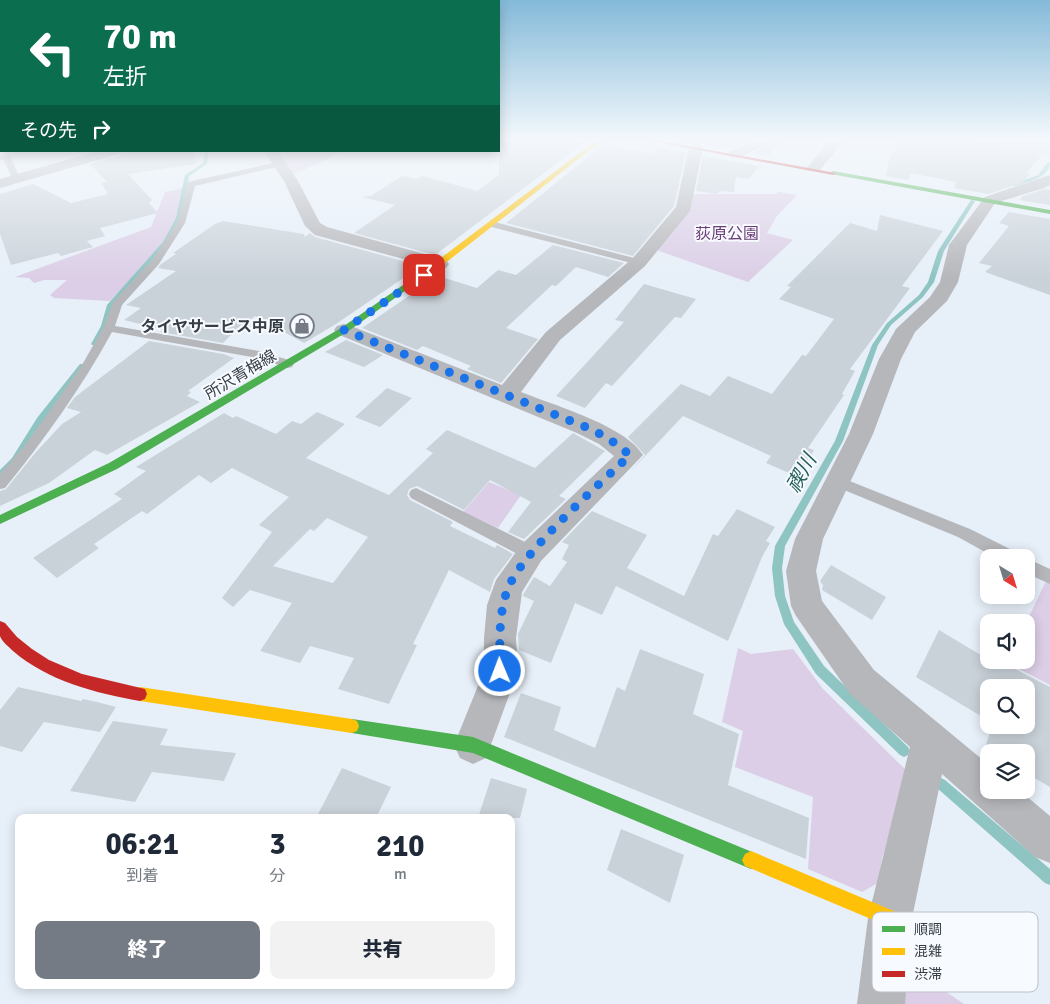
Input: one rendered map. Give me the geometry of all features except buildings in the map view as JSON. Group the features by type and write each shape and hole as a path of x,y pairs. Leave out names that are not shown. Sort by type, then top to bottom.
{"street":[{"path":"293,186 313,226 321,231 440,264"},
{"name":"所沢青梅線","path":"0,520 113,466 344,330 440,264 540,186"},
{"path":"506,396 553,336 639,262 684,208 688,186"},
{"path":"912,186 1050,212"},
{"path":"1036,186 990,200 958,245 949,282 937,301 916,318 902,336 890,359 860,434 809,539 801,571 807,606 862,682 1050,842"},
{"path":"344,330 586,427 608,438 630,455 531,553 507,589 502,613 500,671 473,745"},
{"path":"0,627 8,638 56,672 127,692 473,745 876,912"},
{"path":"891,912 930,741"}],"lane":[{"path":"0,484 31,447 88,365 109,328 117,304 156,262 181,223 191,186"},
{"path":"492,224 639,262"},
{"path":"109,328 259,355 288,364"},
{"path":"837,481 964,532 995,549"},
{"path":"416,494 531,553"},
{"path":"1035,570 1050,577"}],"green space":[{"path":"183,188 177,215 164,242 147,263 110,301 54,298 50,295 67,280 44,280 34,283 29,278 15,277 151,227 165,192"},
{"name":"荻原公園","path":"779,192 797,195 777,216 767,233 793,240 748,282 659,251 656,247 692,194 776,194"},
{"path":"489,482 521,495 498,528 463,512"},
{"path":"1046,581 1050,583 1050,685 1019,669 1035,669 1035,614 1030,614"},
{"path":"738,648 751,654 793,649 823,689 909,773 882,858 878,883 862,892 808,869 813,797 735,767 743,731 722,722"},
{"path":"906,992 946,992 964,1004 904,1004"}],"waterway":[{"path":"94,344 104,326 110,305 165,243 179,218 185,186"},
{"name":"禊川","path":"904,751 820,670 789,624 780,596 777,568 780,546 839,441 875,345 889,324 921,296 931,282 941,251 973,201"},
{"path":"0,475 15,460 40,420 82,366"},
{"name":"禊川","path":"941,784 1050,878"}],"traffic: fast":[{"path":"905,186 1050,212"},
{"path":"0,520 113,466 344,330 432,269"},
{"path":"352,726 473,745 751,860"}],"traffic: slow":[{"path":"432,269 540,186"},
{"path":"140,694 352,726"},
{"path":"751,860 876,912"}],"traffic: jam":[{"path":"0,627 27,654 62,673 82,681 140,694"}],"place":[{"name":"タイヤサービス中原","path":"302,326"}],"route":[{"path":"424,275 344,330 586,427 608,438 630,455 531,553 507,589 503,605 500,638 500,671"}]}
